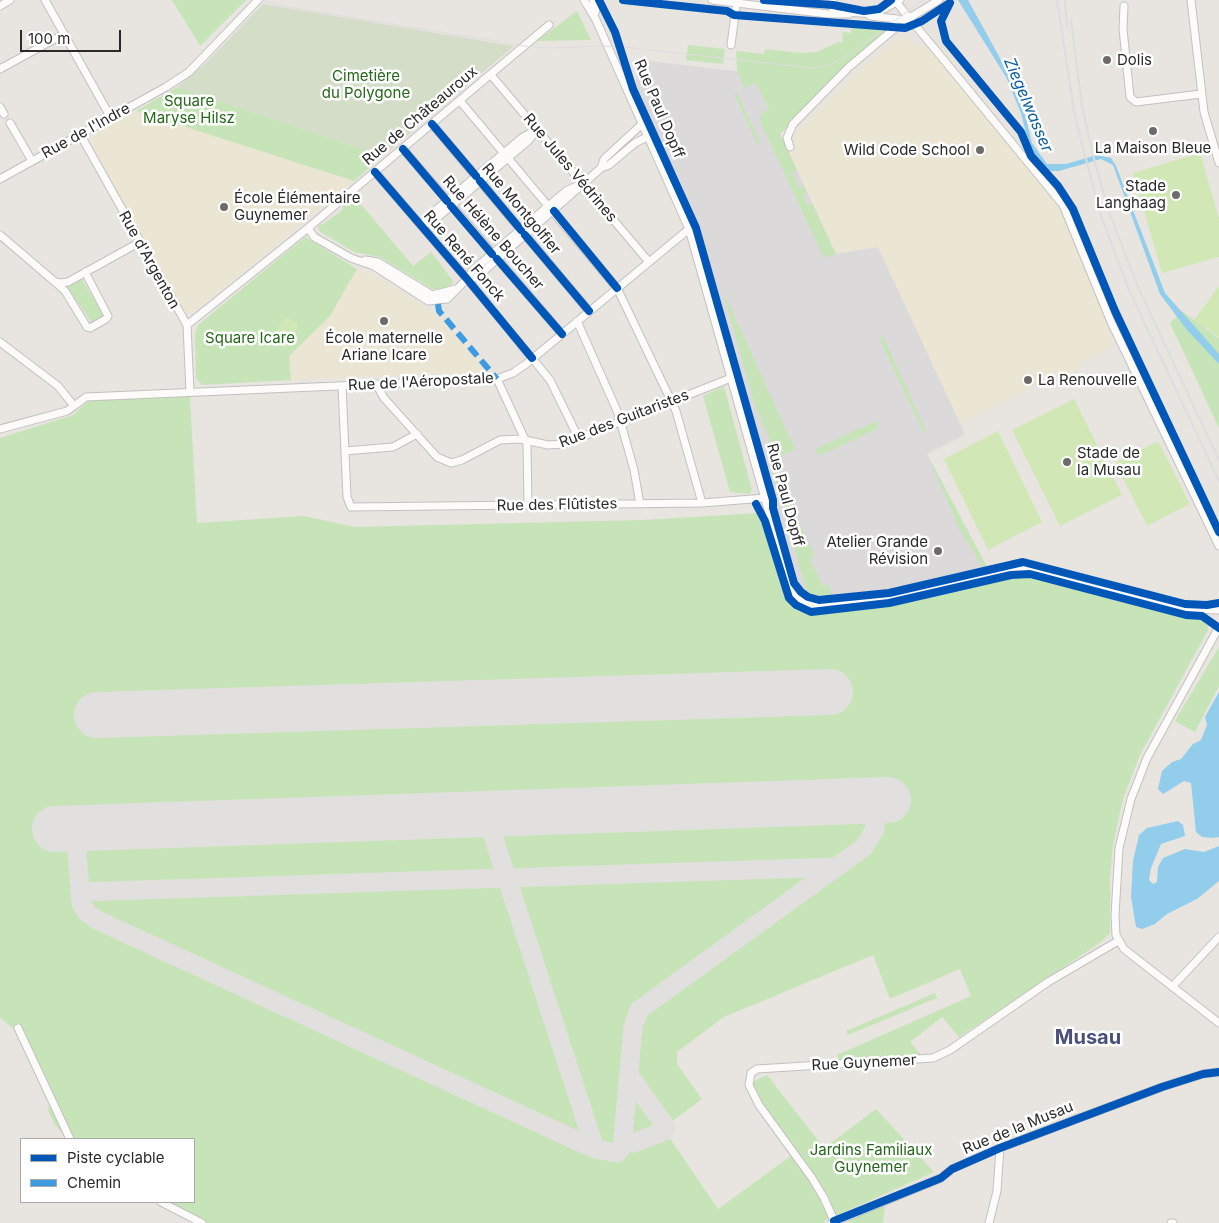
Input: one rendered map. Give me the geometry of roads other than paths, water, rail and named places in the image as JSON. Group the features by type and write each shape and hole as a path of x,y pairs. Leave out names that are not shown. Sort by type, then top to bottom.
{"street":[{"path":"0,6 10,0"},
{"path":"45,0 111,118"},
{"name":"Rue de l'Indre","path":"0,179 111,118 189,72 258,0"},
{"name":"Rue Paul Dopff","path":"584,0 588,10 594,16 689,229 792,590 806,603 815,606 888,598 1025,568 1183,609 1219,610"},
{"name":"Rue Paul Dopff","path":"593,0 596,10 594,16"},
{"path":"712,0 736,1 840,15 849,14"},
{"path":"832,11 833,0"},
{"path":"812,12 832,11 895,20 909,19 939,0"},
{"path":"1191,0 1201,94 1208,128 1219,163"},
{"path":"731,45 736,1"},
{"path":"867,15 884,11 898,1 909,19 1063,206 1111,322 1219,546"},
{"path":"1124,6 1123,29 1130,97 1136,102 1201,94"},
{"path":"790,147 787,138 792,124 850,67 894,29 895,20"},
{"name":"Rue de Châteauroux","path":"187,325 308,228 549,25"},
{"path":"0,69 64,34"},
{"name":"Rue Jules Védrines","path":"491,75 649,262"},
{"path":"460,101 552,208 617,288 683,431 702,503"},
{"path":"10,123 32,161"},
{"name":"Rue Montgolfier","path":"432,124 589,311"},
{"path":"601,168 604,160 642,125"},
{"path":"421,226 506,155 523,137 538,129"},
{"name":"Rue d'Argenton","path":"80,134 187,325 190,392"},
{"path":"308,228 314,236 351,258 378,262 432,295 441,294 456,288 468,279 477,277 494,256 552,208 574,194 583,183 601,168 609,165 636,143 647,137"},
{"name":"Rue Hélène Boucher","path":"403,149 562,334"},
{"name":"Rue René Fonck","path":"375,172 468,279 554,385 579,439"},
{"name":"Rue de l'Aéropostale","path":"0,428 67,411 86,397 497,379 513,373 689,229"},
{"path":"0,235 65,291 86,327 90,328 106,320 108,316 86,272"},
{"path":"55,282 68,282 140,242"},
{"path":"576,321 620,422 634,470 640,504"},
{"path":"0,342 58,386 74,406"},
{"name":"Rue des Guitaristes","path":"376,384 384,398 437,457 451,463 462,460 496,441 526,440 554,446 579,439 731,378"},
{"path":"497,379 526,440 529,462 528,505"},
{"path":"342,386 345,451 393,447 417,434"},
{"name":"Rue des Flûtistes","path":"345,451 347,497 350,506 359,508 702,503 765,498"},
{"path":"1219,627 1147,758 1131,799 1119,848 1115,915 1118,941 1124,949 1219,1022"},
{"path":"1172,987 1219,937"},
{"name":"Rue Guynemer","path":"834,1222 824,1198 812,1178 759,1104 749,1085 750,1076 757,1070 933,1058 950,1050 1048,982 1118,941"},
{"path":"18,1028 70,1138"},
{"name":"Rue de la Musau","path":"834,1222 941,1178 952,1169 1000,1148 1162,1087 1203,1074 1219,1072"},
{"path":"989,1223 996,1191 1000,1148"},
{"path":"164,1203 202,1223"}],"water":[{"path":"958,0 968,0 1006,69 1025,115 1032,143 1047,164 1066,164 1097,155 1111,158 1116,166 1165,293 1219,354 1219,364 1187,330 1160,294 1113,165 1101,159 1059,171 1047,171 1037,162 1030,149 1021,113 1006,77"},
{"path":"1219,692 1219,837 1212,838 1202,837 1196,832 1191,783 1184,781 1163,794 1158,789 1162,771 1172,762 1181,759 1193,744 1201,740 1207,725 1205,717"},
{"path":"1178,821 1183,825 1185,836 1161,844 1151,868 1149,880 1153,884 1157,882 1158,867 1163,858 1185,849 1204,852 1219,846 1219,881 1197,899 1167,914 1155,924 1142,929 1136,927 1131,897 1133,861 1139,835 1147,828"}],"tram line":[{"path":"262,0 277,5 525,46 548,48 623,47 812,68 827,66 844,58 923,0"}],"railway":[{"path":"1057,0 1075,117 1100,213 1129,290 1219,481"},
{"path":"1065,0 1067,27"},
{"path":"1071,20 1082,105 1108,209 1138,287 1219,460"}],"place":[{"name":"Dolis","path":"1107,60"},
{"name":"La Maison Bleue","path":"1153,131"},
{"name":"Wild Code School","path":"980,150"},
{"name":"Stade Langhaag","path":"1176,195"},
{"name":"École Élémentaire Guynemer","path":"224,207"},
{"name":"École maternelle Ariane Icare","path":"384,321"},
{"name":"La Renouvelle","path":"1028,380"},
{"name":"Stade de la Musau","path":"1067,462"},
{"name":"Atelier Grande Révision","path":"938,551"}],"district":[{"name":"Musau","path":"1088,1038"}],"park label":[{"name":"Cimetière du Polygone","path":"366,84"},
{"name":"Square Maryse Hilsz","path":"189,110"},
{"name":"Square Icare","path":"250,338"},
{"name":"Jardins Familiaux Guynemer","path":"871,1158"}],"water label":[{"name":"Ziegelwasser","path":"1028,105"}]}
